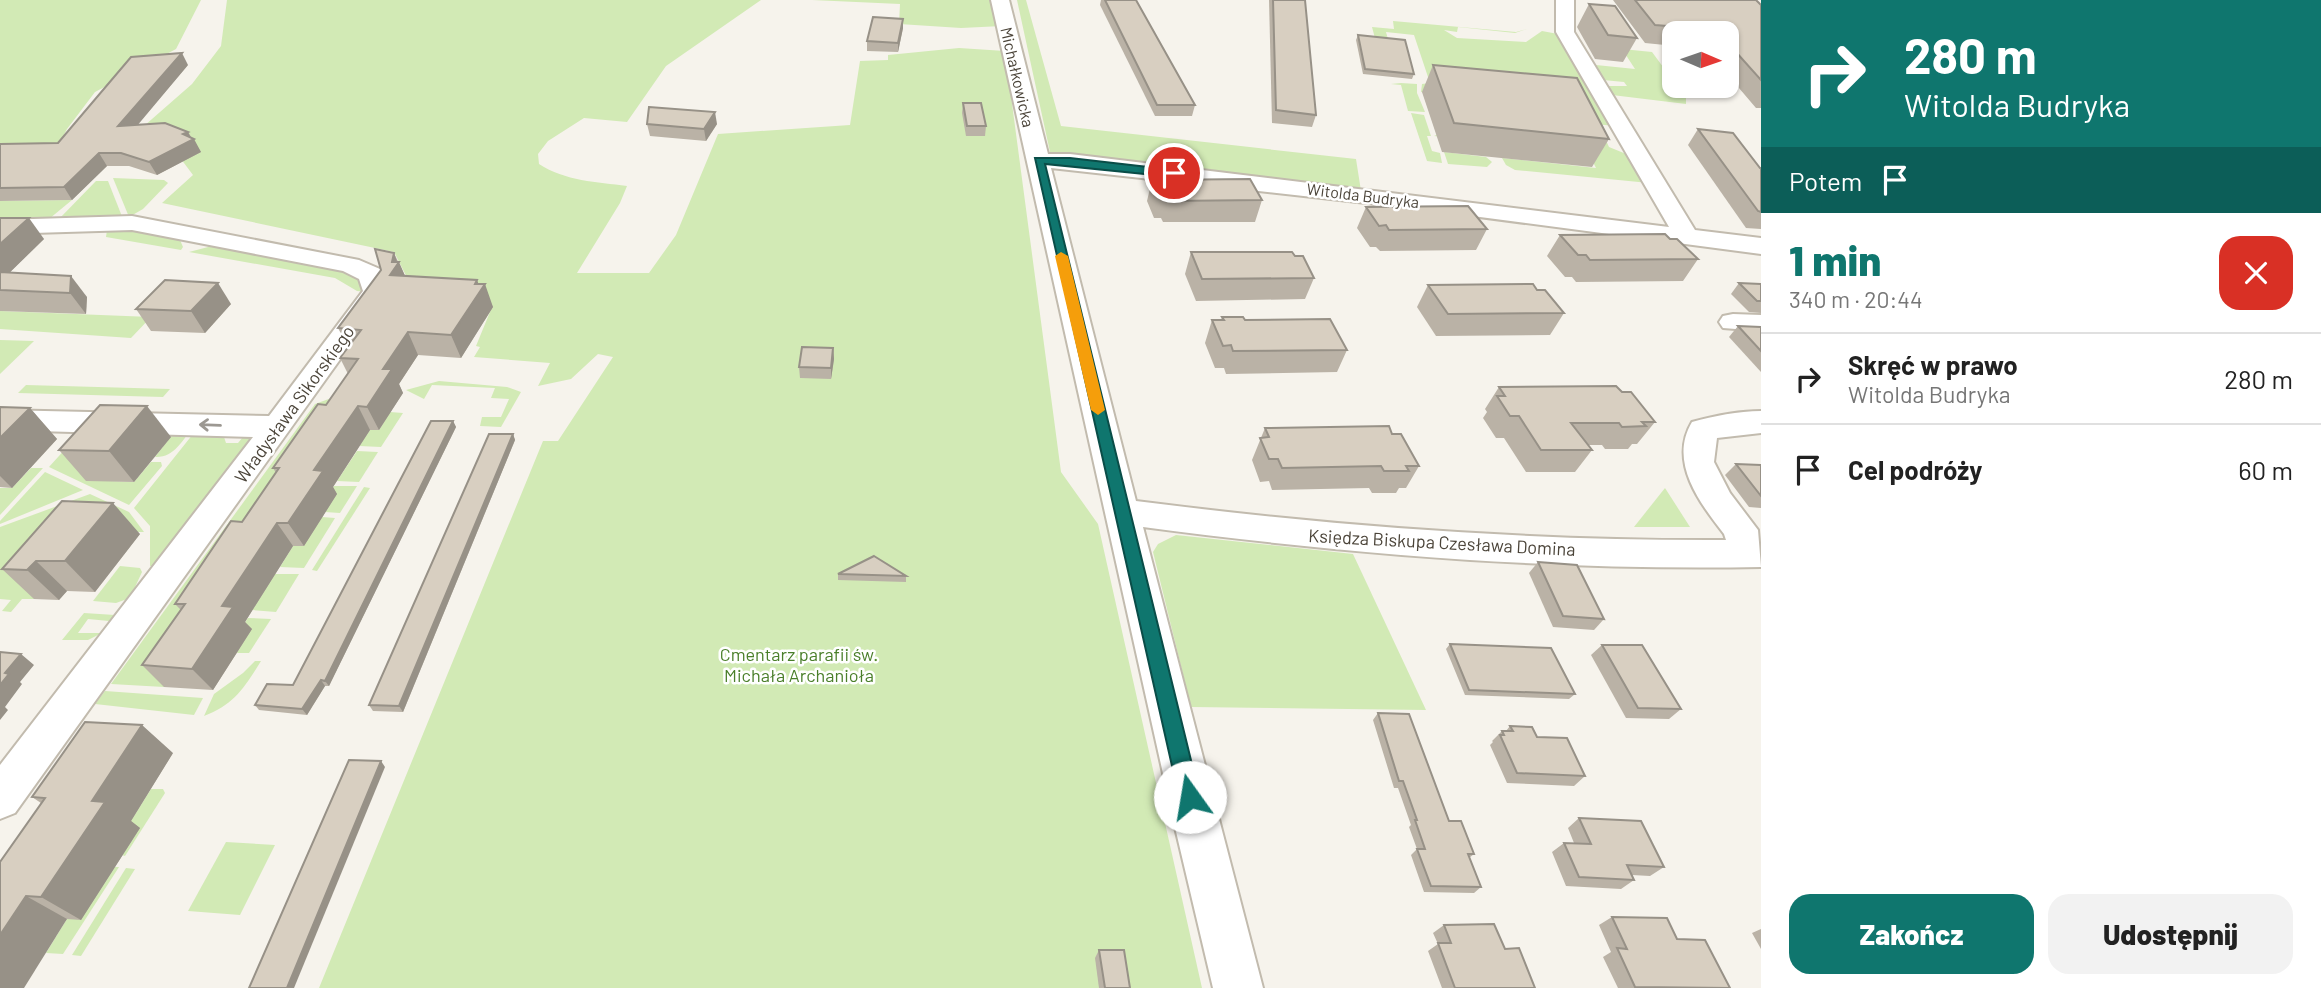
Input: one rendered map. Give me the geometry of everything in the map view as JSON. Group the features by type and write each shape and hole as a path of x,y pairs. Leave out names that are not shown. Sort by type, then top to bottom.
{"street":[{"name":"Michałkowicka","path":"1000,0 1238,988"},
{"path":"1565,0 1565,32 1687,237"},
{"name":"Witolda Budryka","path":"1037,157 1761,246"},
{"name":"Władysława Sikorskiego","path":"0,227 132,223 350,265 371,275 376,291 278,427 0,799"},
{"path":"1733,322 1761,323"},
{"path":"0,420 278,427"},
{"path":"1753,554 1741,530 1717,500 1698,462 1703,430 1744,422 1761,422"},
{"name":"Księdza Biskupa Czesława Domina","path":"1124,512 1244,528 1350,538 1627,553 1753,554"}],"green space":[{"path":"0,0 201,0 176,49 95,92 67,129 57,148 0,148"},
{"name":"Cmentarz parafii św. Michała Archanioła","path":"227,0 761,0 666,66 627,122 584,118 548,141 538,154 539,164 559,174 627,186 620,203 577,273 649,273 676,235 718,134 850,125 860,61 888,60 888,55 959,48 1005,51 1061,472 1098,524 1202,988 319,988 543,441 558,441 613,357 598,354 571,379 538,386 550,363 474,357 480,347 476,346 492,307 418,299 394,252 162,203 193,175 181,159 144,126 192,84 221,46"},
{"path":"812,0 994,0 1002,26 961,28 899,24 900,4"},
{"path":"1017,0 1026,0 1061,126 1356,159 1361,191 1050,152"},
{"path":"1393,21 1516,32 1527,29 1515,33 1458,27 1457,32 1444,30 1457,38 1526,42 1542,31 1558,34 1616,126 1583,123 1562,106 1421,92 1422,84 1430,83 1414,35 1386,32 1389,43 1376,42 1372,27 1394,29"},
{"path":"1622,49 1652,52 1662,66 1662,98 1686,98 1686,104 1612,95 1607,86 1627,86 1624,82 1603,80 1596,65 1635,69"},
{"path":"1391,84 1417,84 1417,93 1425,112 1408,111 1401,85"},
{"path":"1411,113 1424,115 1431,136 1427,136 1432,151 1440,153 1442,163 1427,161"},
{"path":"1460,125 1603,134 1609,147 1636,158 1649,183 1515,170 1506,165 1502,158 1596,168 1588,152 1434,136"},
{"path":"1444,152 1486,157 1492,162 1487,167 1448,164"},
{"path":"113,178 164,180 168,183 143,209 129,217"},
{"path":"96,181 108,181 123,219 59,219"},
{"path":"72,200 49,219 0,220 0,201"},
{"path":"118,229 180,240 183,247 181,250 106,237 107,230"},
{"path":"212,246 357,272 367,292 357,291 335,278 189,252"},
{"path":"0,311 151,317 131,338 0,329"},
{"path":"0,340 34,341 0,374"},
{"path":"439,381 507,387 521,392 501,427 480,426 482,417 501,417 509,399 491,398 495,388 432,385 424,399 406,390"},
{"path":"26,385 170,389 163,397 18,393"},
{"path":"356,389 164,687 111,684 315,404"},
{"path":"390,412 403,413 381,447 359,446 370,430 379,430"},
{"path":"87,425 193,427 177,448 162,457 155,457 172,435 127,433 87,480 134,482 151,462 161,462 162,466 129,505 49,467"},
{"path":"197,429 224,437 226,443 238,443 248,431 253,445 155,567 150,566 150,526 134,508"},
{"path":"357,451 378,452 359,482 337,481"},
{"path":"31,468 43,468 0,515 0,488 12,488"},
{"path":"45,472 83,490 0,524 0,521"},
{"path":"334,486 357,486 340,513 325,512 329,493"},
{"path":"364,487 370,488 317,571 312,570"},
{"path":"1665,488 1690,527 1634,527"},
{"path":"90,494 129,512 144,532 90,532 34,599 22,599 11,612 2,611 11,600 0,599 0,527"},
{"path":"322,517 335,518 304,568 280,567 293,546"},
{"path":"1176,535 1353,554 1426,710 1191,707 1153,552 1158,544"},
{"path":"120,566 140,568 142,572 130,598 116,603 93,601"},
{"path":"275,574 299,574 276,612 252,610"},
{"path":"84,613 115,615 109,621 88,619 78,633 102,633 88,640 62,640"},
{"path":"248,618 271,619 249,653 237,653 241,628"},
{"path":"255,661 261,661 238,694 204,716 214,694"},
{"path":"105,691 203,698 194,715 95,704"},
{"path":"151,789 163,789 165,793 125,856 122,855 127,827"},
{"path":"226,842 275,845 240,915 188,911"},
{"path":"115,867 119,867 63,954 46,953 67,919"},
{"path":"126,868 135,869 81,956 72,955"}],"building":[{"path":"1105,0 1136,0 1195,105 1157,105"},
{"path":"1273,0 1305,0 1316,115 1276,110"},
{"path":"1635,0 1756,0 1761,5 1761,80 1740,57 1740,21 1662,21 1662,26 1655,25"},
{"path":"1589,4 1615,6 1637,38 1608,35"},
{"path":"873,17 903,19 898,43 867,41"},
{"path":"1358,35 1405,40 1414,74 1365,69"},
{"path":"182,53 118,126 165,123 188,132 183,134 194,139 149,162 121,153 99,153 64,187 0,188 0,144 58,143 131,57"},
{"path":"1433,65 1577,78 1609,139 1454,123"},
{"path":"963,103 981,103 986,126 967,126"},
{"path":"649,107 715,112 704,129 647,124"},
{"path":"1698,129 1733,133 1761,168 1761,212 1758,211"},
{"path":"1250,179 1262,200 1168,201 1166,197 1159,197 1152,180"},
{"path":"1468,206 1487,229 1389,230 1386,225 1379,226 1366,207"},
{"path":"0,218 29,218 0,244"},
{"path":"1665,234 1670,239 1677,239 1698,259 1590,260 1586,255 1578,255 1560,235"},
{"path":"375,249 394,253 392,262 399,262 390,275 477,280 475,284 485,284 451,335 408,332 383,369 392,369 367,407 358,406 314,470 323,471 288,523 277,523 222,606 233,607 192,669 142,665 185,604 175,604 231,521 242,522 279,468 273,468 318,404 326,405 358,359 340,358 361,330 338,328 381,270"},
{"path":"1191,252 1292,252 1295,256 1303,256 1314,278 1202,279"},
{"path":"0,272 71,276 70,293 0,290"},
{"path":"165,280 218,283 191,311 136,309"},
{"path":"1739,283 1761,284 1761,301 1757,301"},
{"path":"1533,284 1537,290 1545,290 1564,313 1448,314 1428,285"},
{"path":"1222,317 1243,317 1245,320 1330,319 1347,350 1233,351 1231,345 1223,346 1212,320 1224,320"},
{"path":"1738,326 1761,327 1761,351"},
{"path":"802,347 833,348 831,368 799,367"},
{"path":"1616,386 1622,392 1631,392 1655,422 1642,422 1646,426 1622,427 1619,423 1571,423 1592,450 1541,450 1519,416 1510,416 1497,396 1505,396 1499,387"},
{"path":"100,405 147,406 109,451 59,450"},
{"path":"0,407 30,408 0,438"},
{"path":"431,421 453,421 325,681 321,680 302,709 255,705 267,684 293,685"},
{"path":"1389,426 1392,434 1401,434 1419,466 1406,466 1409,471 1384,471 1381,466 1282,468 1278,459 1269,459 1260,438 1269,437 1265,428"},
{"path":"489,434 513,434 399,706 369,705"},
{"path":"1736,464 1761,465 1761,496"},
{"path":"62,501 113,503 65,561 36,561 27,570 2,569"},
{"path":"874,556 906,576 838,574"},
{"path":"1538,562 1577,565 1604,619 1563,616"},
{"path":"1450,644 1551,648 1575,694 1469,690"},
{"path":"1602,645 1642,645 1681,709 1638,708"},
{"path":"0,652 21,654 5,673 9,674 0,685"},
{"path":"1378,713 1409,714 1449,821 1461,821 1474,854 1468,854 1481,887 1431,886 1417,849 1425,849 1417,820 1403,781 1399,781"},
{"path":"85,722 142,725 92,801 105,802 41,897 26,896 0,935 0,862 45,798 32,797"},
{"path":"1510,726 1532,727 1537,737 1567,738 1585,776 1517,773 1500,735 1504,735 1502,731 1513,731"},
{"path":"349,760 381,761 287,988 249,988"},
{"path":"1579,818 1641,821 1664,867 1627,865 1634,880 1579,877 1564,843 1591,844"},
{"path":"1612,917 1667,918 1677,939 1705,940 1730,988 1635,987 1617,948 1627,949"},
{"path":"1494,924 1505,949 1519,948 1535,988 1455,988 1438,943 1451,943 1444,925"},
{"path":"1099,950 1124,950 1130,988 1105,988"}],"slow traffic":[{"path":"1061,256 1098,410"}],"route":[{"path":"1174,173 1038,160 1190,797"}]}
